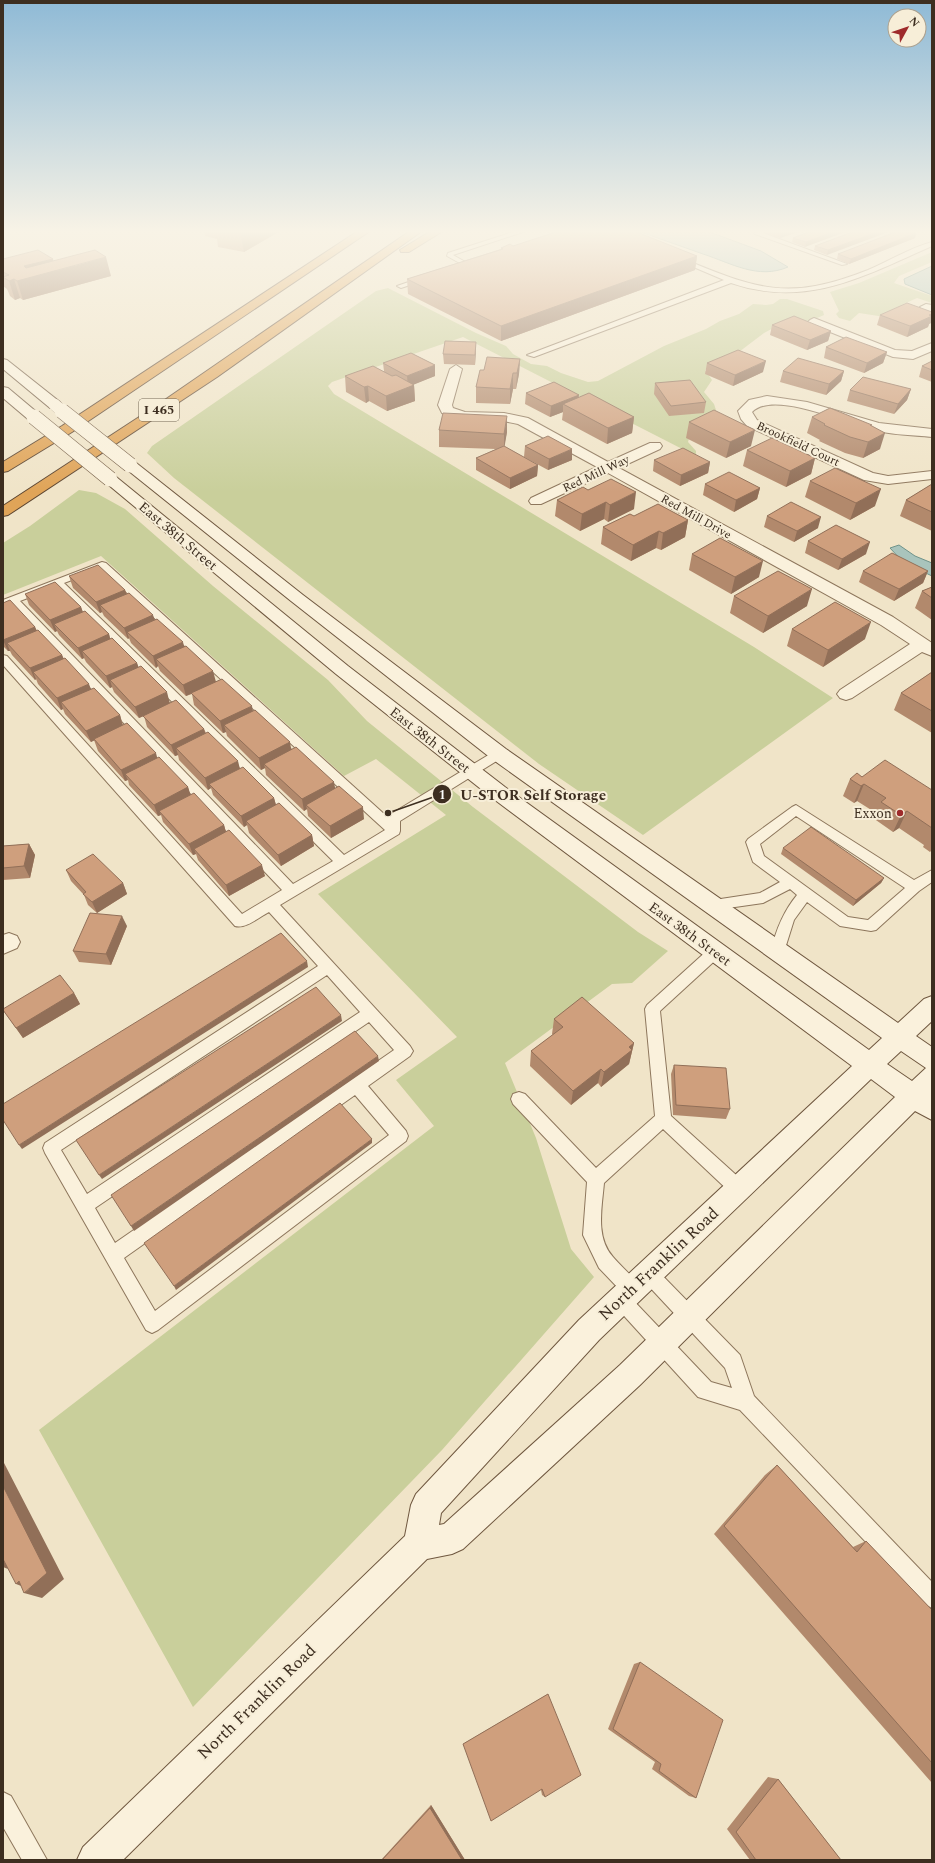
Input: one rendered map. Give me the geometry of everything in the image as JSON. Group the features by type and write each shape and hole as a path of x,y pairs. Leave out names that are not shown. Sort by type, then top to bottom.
{"highway":[{"name":"I 465","path":"3,468 67,429 234,318"},
{"name":"I 465","path":"3,512 95,454 293,318"}],"main road":[{"path":"814,322 893,353 913,355 932,347"},
{"name":"East 38th Street","path":"3,363 297,598 500,754 932,1060"},
{"name":"Red Mill Drive","path":"456,369 445,405 450,412 458,415 518,419 887,621 927,647"},
{"name":"East 38th Street","path":"3,391 336,666 471,771 869,1064 925,1094"},
{"name":"Brookfield Court","path":"932,433 878,427 778,400 754,402 748,406 745,411 748,419 752,423 869,478 888,480 932,475"},
{"name":"Red Mill Way","path":"536,501 655,446"},
{"path":"846,694 927,647"},
{"name":"North Franklin Road","path":"96,1860 418,1545 427,1505 589,1330 932,1006"},
{"path":"418,1545 452,1538 550,1450 661,1344 689,1315 925,1094"}],"lane":[{"path":"530,355 630,318"},
{"path":"292,892 49,637 8,602 102,565 379,817 394,825"},
{"path":"57,582 343,862"},
{"path":"126,604 139,599"},
{"path":"81,623 107,612"},
{"path":"154,630 167,624"},
{"path":"36,642 62,632"},
{"path":"108,650 134,639"},
{"path":"184,658 197,652"},
{"path":"5,656 27,686 240,922 343,862 471,771 500,754"},
{"path":"61,671 88,659"},
{"path":"136,679 163,667"},
{"path":"27,686 41,680"},
{"path":"217,688 231,682"},
{"path":"90,700 117,688"},
{"path":"169,711 196,698"},
{"path":"55,716 69,710"},
{"path":"252,721 266,714"},
{"path":"121,734 148,721"},
{"path":"203,745 231,731"},
{"path":"86,750 100,744"},
{"path":"293,757 306,750"},
{"path":"154,769 182,755"},
{"path":"237,779 268,770"},
{"path":"119,787 133,780"},
{"path":"336,796 349,789"},
{"path":"190,804 216,790"},
{"path":"275,814 287,808"},
{"path":"914,888 796,810 753,842 758,859 845,922 871,926 914,888 932,875"},
{"path":"298,818 311,811"},
{"path":"152,824 164,817"},
{"path":"225,842 250,828"},
{"path":"187,863 200,856"},
{"path":"714,905 763,898 790,883"},
{"path":"778,951 785,922 791,911 806,894"},
{"path":"112,1256 405,1051 271,904"},
{"path":"715,952 652,1009 663,1119 739,1189"},
{"path":"328,967 51,1148 152,1324 400,1136 357,1085"},
{"path":"84,1206 370,1014"},
{"path":"519,1099 596,1179"},
{"path":"663,1119 596,1179 592,1235 605,1262 634,1288 689,1315 733,1362 746,1402 932,1597"},
{"path":"634,1288 661,1344 705,1390 746,1402"},
{"path":"3,1804 35,1860"}],"green space":[{"path":"337,318 447,318 506,346 513,354 531,364 547,366 561,373 588,382 598,381 664,346 706,329 728,318 817,318 803,324 779,325 764,333 731,358 705,370 712,380 704,392 714,404 718,416 691,432 688,442 696,451 696,456 463,337 332,382 328,386 334,394 754,647 833,698 643,835 539,764 174,478 147,453 152,446"},
{"path":"839,318 853,318 850,321"},
{"path":"79,490 96,493 125,509 213,586 328,680 367,721 473,807 638,932 668,951 632,983 612,984 505,1063 536,1138 571,1249 594,1277 442,1450 193,1707 39,1430 434,1126 396,1080 457,1037 318,894 446,815 376,759 344,776 101,556 3,595 3,543 30,526"}],"water":[{"path":"899,545 915,556 932,563 932,576 903,562 890,548"}],"building":[{"path":"485,318 524,318 501,326"},
{"path":"789,318 799,318 831,331 810,340 772,325"},
{"path":"888,318 928,318 910,326"},
{"path":"846,337 887,352 867,363 826,347"},
{"path":"445,341 476,342 475,355 443,354"},
{"path":"738,350 766,361 735,375 707,363"},
{"path":"411,353 435,365 407,376 383,363"},
{"path":"487,357 520,359 517,373 513,373 510,389 476,387 480,370 484,370"},
{"path":"798,358 844,371 829,384 783,371"},
{"path":"932,361 932,370 922,366"},
{"path":"373,366 392,376 396,375 414,385 386,396 368,386 364,387 345,376"},
{"path":"863,377 911,389 898,404 850,390"},
{"path":"690,380 706,402 671,406 655,383"},
{"path":"554,382 579,395 551,406 526,393"},
{"path":"589,393 634,417 608,428 563,404"},
{"path":"830,408 872,425 870,425 885,433 868,442 850,437 824,425 825,424 812,417"},
{"path":"714,410 755,430 730,442 689,422"},
{"path":"443,413 507,416 504,434 439,430"},
{"path":"548,436 572,449 549,459 525,446"},
{"path":"772,438 815,458 790,471 747,450"},
{"path":"504,446 538,465 510,478 476,458"},
{"path":"683,448 710,462 681,475 654,460"},
{"path":"835,468 881,489 856,503 810,481"},
{"path":"729,472 760,488 736,500 705,484"},
{"path":"611,479 636,492 610,505 606,502 582,514 557,500 583,487 588,490"},
{"path":"932,484 932,512 906,500"},
{"path":"791,502 821,517 797,531 767,516"},
{"path":"658,504 688,520 663,533 659,531 633,545 603,527 630,514 634,516"},
{"path":"836,525 870,542 842,559 808,541"},
{"path":"720,538 763,561 735,577 692,554"},
{"path":"892,553 928,571 899,589 863,571"},
{"path":"98,565 125,590 96,602 69,576"},
{"path":"778,571 812,589 768,616 734,596"},
{"path":"55,582 81,607 50,620 25,594"},
{"path":"932,587 932,598 922,591"},
{"path":"129,593 153,615 124,628 100,605"},
{"path":"10,600 35,627 3,640 3,603"},
{"path":"835,602 871,622 828,650 792,629"},
{"path":"85,611 109,634 78,648 54,624"},
{"path":"157,619 183,642 153,656 127,632"},
{"path":"38,630 62,655 30,668 7,643"},
{"path":"112,638 137,663 106,676 82,651"},
{"path":"186,646 213,671 183,685 156,659"},
{"path":"65,658 89,684 57,698 33,672"},
{"path":"141,666 167,692 135,707 110,680"},
{"path":"932,672 932,711 901,693"},
{"path":"222,679 252,706 220,721 191,693"},
{"path":"94,688 120,715 86,731 61,702"},
{"path":"176,700 204,729 171,745 143,716"},
{"path":"255,710 290,742 259,758 224,725"},
{"path":"127,723 156,753 121,770 94,739"},
{"path":"208,732 238,761 205,778 176,748"},
{"path":"296,747 334,782 302,799 264,764"},
{"path":"159,757 188,787 154,805 125,774"},
{"path":"885,760 932,790 932,828 907,811 901,815 881,802 886,798 864,784 861,786 850,779 857,773 862,777"},
{"path":"243,767 274,798 241,816 209,784"},
{"path":"339,786 363,807 330,826 306,805"},
{"path":"194,793 224,825 189,844 159,811"},
{"path":"279,803 312,835 278,855 246,821"},
{"path":"811,827 884,878 856,900 783,848"},
{"path":"229,830 262,865 226,885 194,849"},
{"path":"29,844 24,866 3,868 3,846"},
{"path":"93,854 123,883 92,902 83,894 86,892 66,870"},
{"path":"90,913 122,916 106,954 73,951"},
{"path":"281,933 307,961 19,1145 3,1120 3,1104"},
{"path":"60,975 74,993 16,1028 3,1009"},
{"path":"316,987 341,1015 99,1175 76,1140"},
{"path":"582,997 634,1043 629,1047 632,1050 604,1072 601,1069 573,1091 531,1051 563,1027 554,1019"},
{"path":"355,1031 378,1056 131,1226 111,1195"},
{"path":"674,1065 726,1068 730,1109 676,1105"},
{"path":"340,1103 372,1139 174,1286 144,1243"},
{"path":"777,1465 857,1552 866,1541 932,1610 932,1763 724,1526"},
{"path":"3,1486 47,1573 24,1593 19,1581 16,1584 3,1559"},
{"path":"640,1662 723,1720 696,1798 659,1771 661,1764 613,1729"},
{"path":"548,1694 581,1775 545,1797 542,1789 491,1821 463,1744"},
{"path":"778,1779 841,1860 756,1860 736,1832"},
{"path":"430,1808 462,1860 382,1860"}],"place":[{"name":"U-STOR Self Storage","path":"388,813"},
{"name":"Exxon","path":"900,813"}]}
